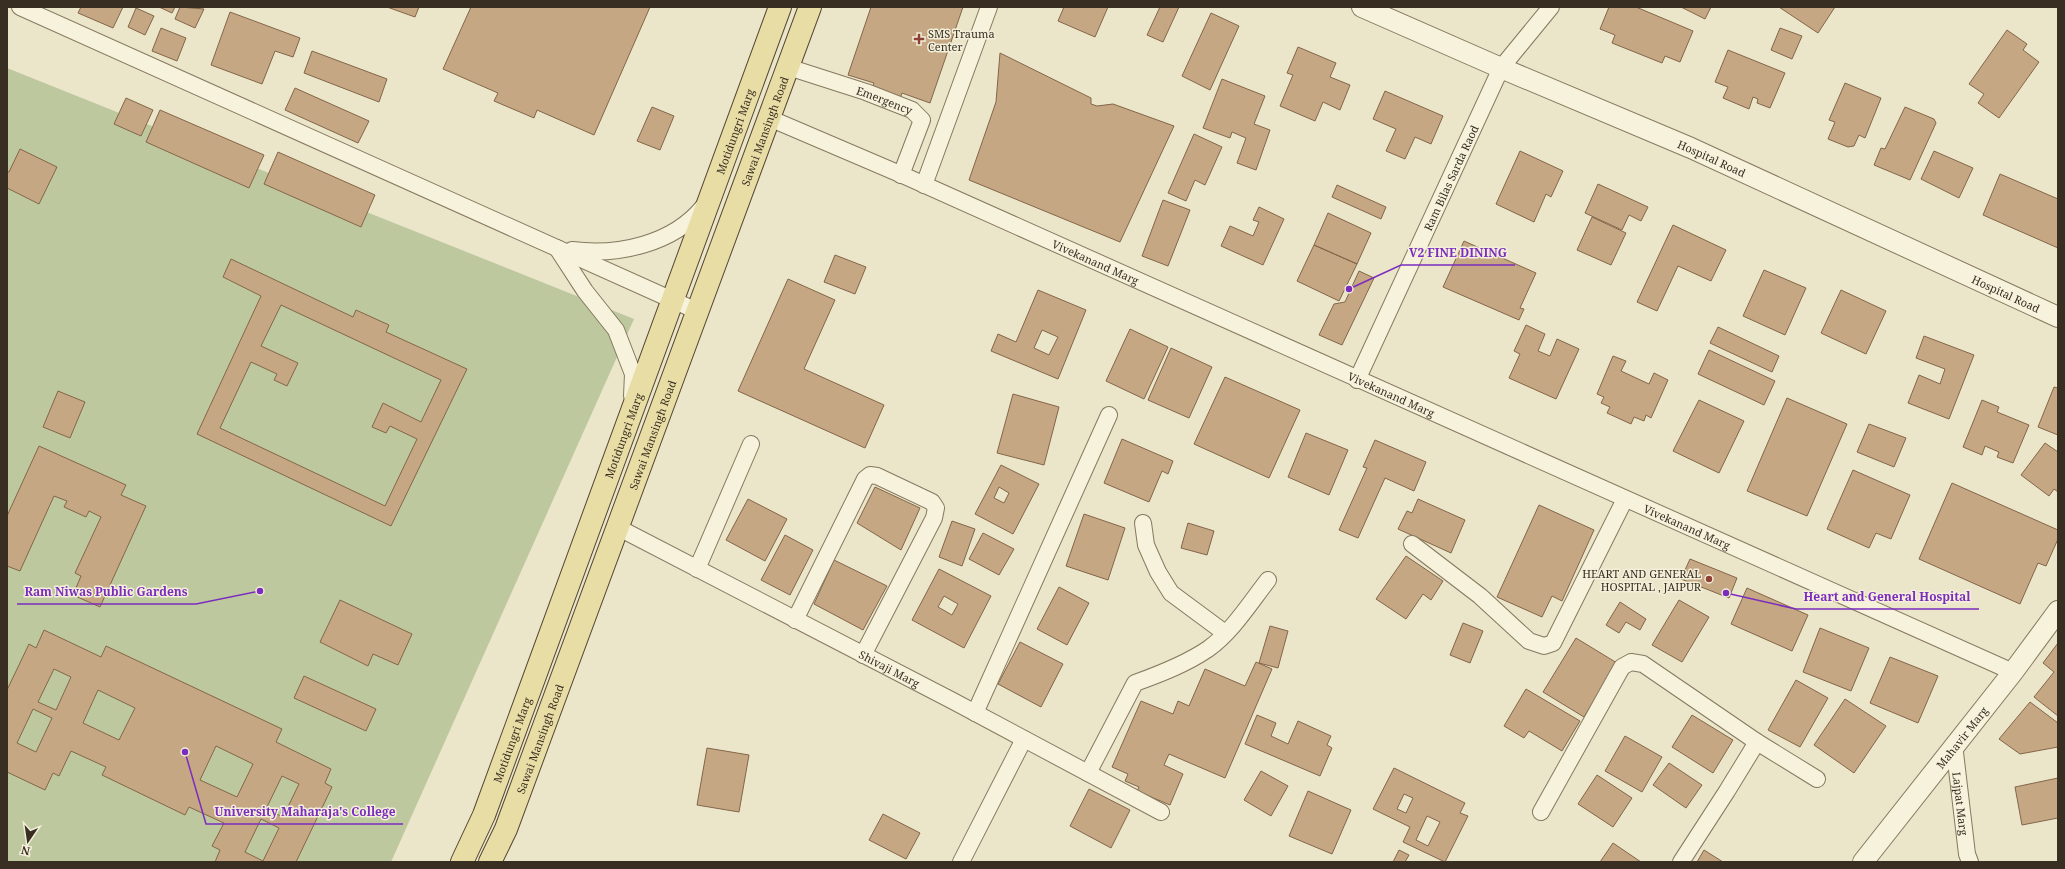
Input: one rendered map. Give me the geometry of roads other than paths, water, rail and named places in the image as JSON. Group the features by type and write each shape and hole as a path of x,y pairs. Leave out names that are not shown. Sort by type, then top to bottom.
{"main road":[{"name":"Motidungri Marg","path":"462,862 484,815 780,7"},
{"name":"Sawai Mansingh Road","path":"490,862 506,829 810,7"}],"street":[{"path":"20,7 697,311"},
{"path":"924,185 990,7"},
{"name":"Hospital Road","path":"1362,7 1501,68 1691,148 2058,317"},
{"name":"Ram Bilas Sarda Raod","path":"1357,380 1501,68 1551,7"},
{"name":"Emergency","path":"788,67 866,92 912,110 922,120 901,175"},
{"name":"Vivekanand Marg","path":"769,118 924,185 1357,380 2013,672"},
{"path":"556,248 592,253 628,250 676,231 692,220 709,200"},
{"path":"556,248 585,291 616,330 633,374 632,410"},
{"path":"975,713 1109,415"},
{"path":"697,568 752,444"},
{"path":"796,620 865,479 870,475 877,476 932,502 936,508 934,518 862,655"},
{"path":"1412,544 1480,596 1529,641 1544,646 1553,642 1625,499"},
{"path":"1143,523 1146,545 1158,572 1171,592 1225,633"},
{"name":"Shivaji Marg","path":"617,527 975,713 1161,812"},
{"path":"1088,773 1135,683 1169,670 1208,649 1225,633 1268,580"},
{"name":"Mahavir Marg","path":"1863,862 1954,744 2013,672 2058,611"},
{"path":"1541,812 1622,667 1631,662 1643,664 1757,742 1817,779"},
{"path":"961,862 1024,739"},
{"path":"1681,862 1757,742"},
{"name":"Lajpat Marg","path":"1954,744 1967,854 1970,862"}],"place":[{"name":"SMS Trauma Center","path":"919,39"},
{"name":"V2 FINE DINING","path":"1349,289"},
{"name":"HEART AND GENERAL HOSPITAL , JAIPUR","path":"1709,579"},
{"name":"Ram Niwas Public Gardens","path":"260,591"},
{"name":"Heart and General Hospital","path":"1726,593"},
{"name":"University Maharaja's College","path":"185,752"}]}
